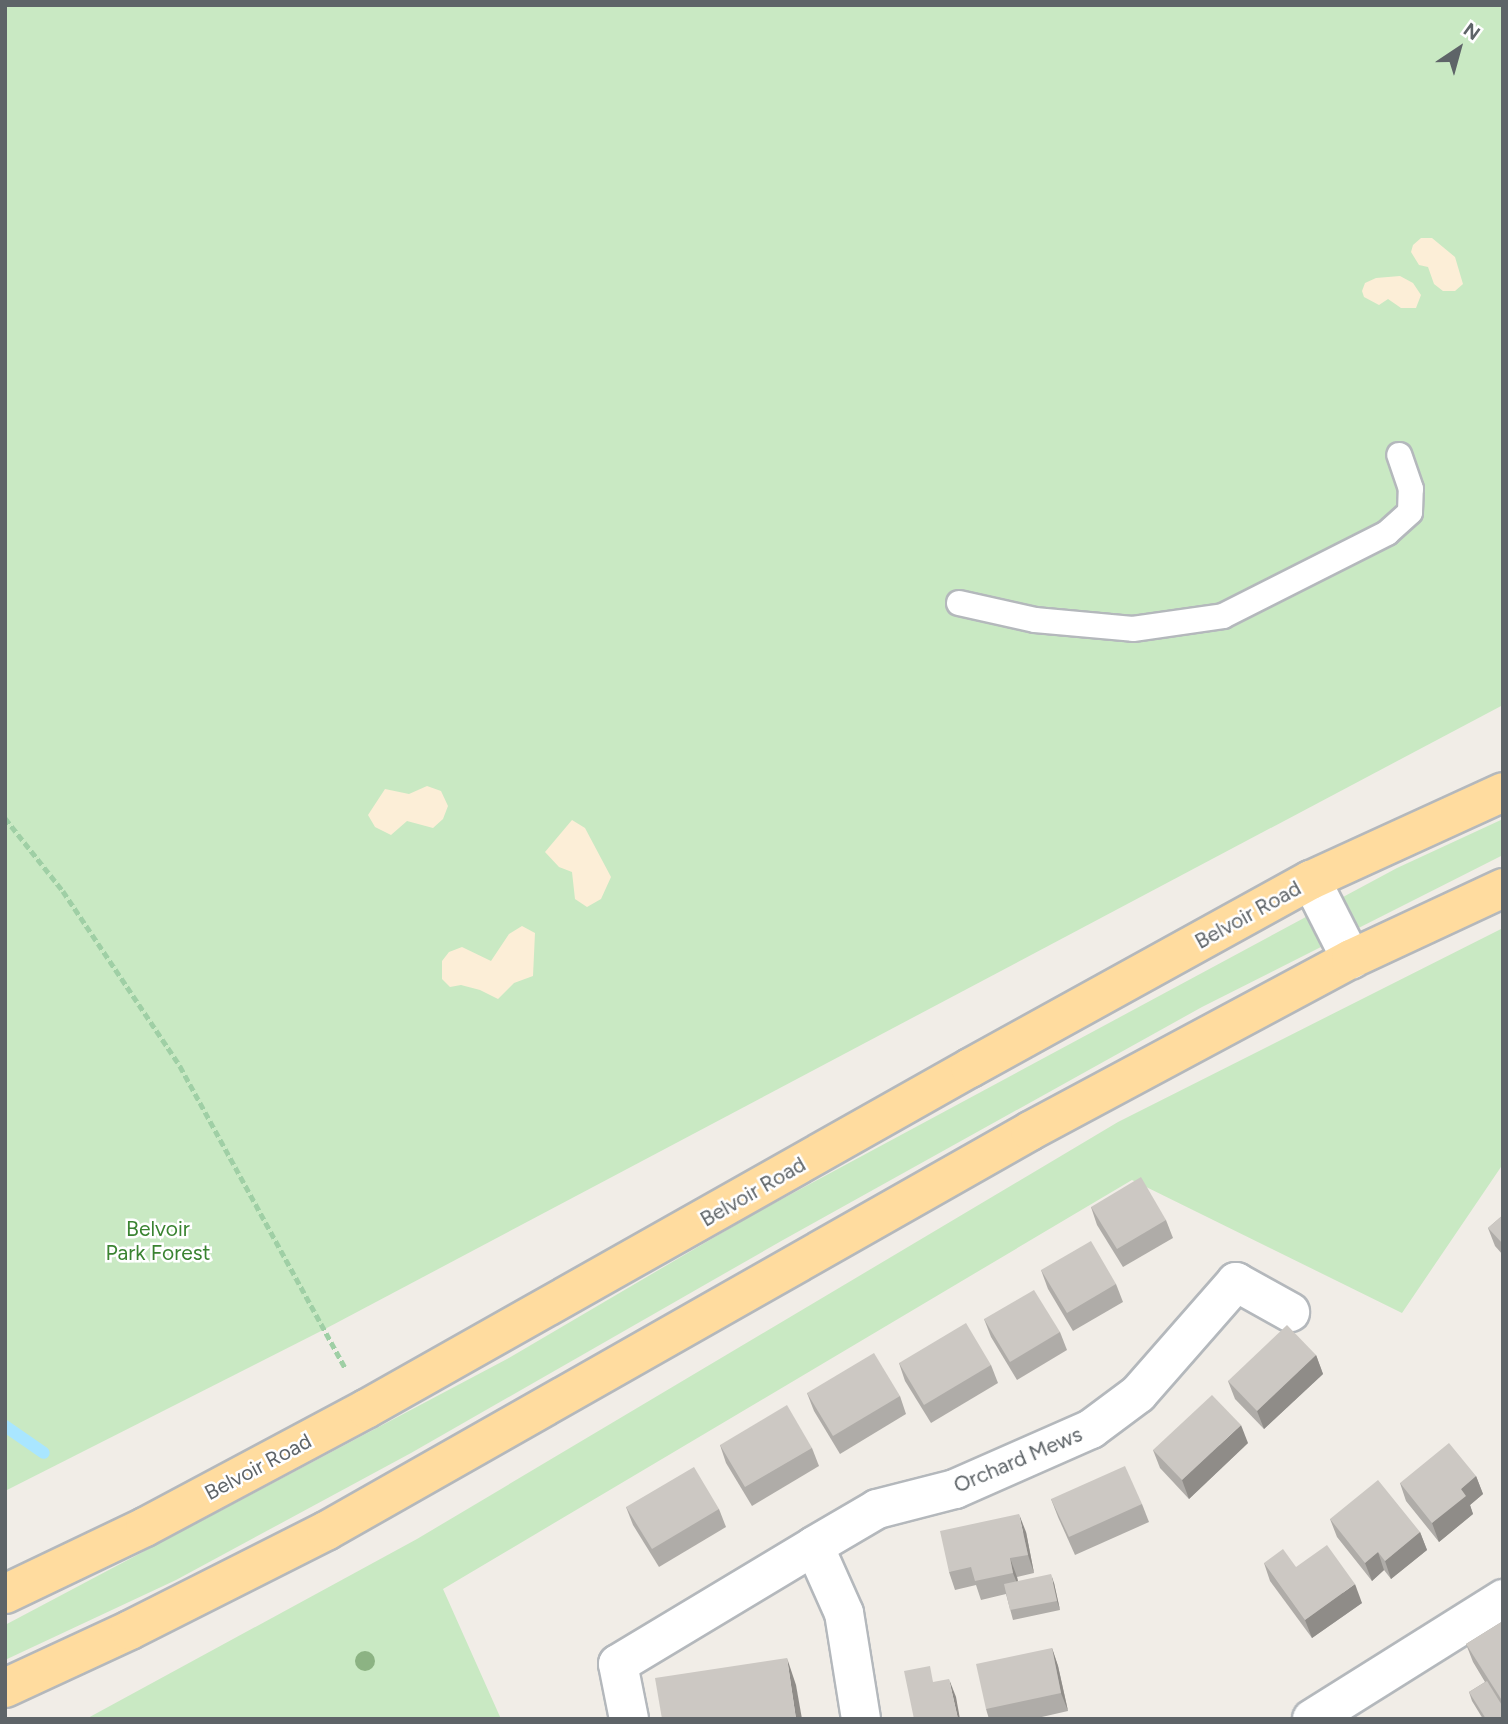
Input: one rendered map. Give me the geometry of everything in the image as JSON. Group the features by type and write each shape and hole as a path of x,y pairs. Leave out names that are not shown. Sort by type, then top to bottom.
{"highway":[{"name":"Belvoir Road","path":"5,1594 145,1527 503,1335 970,1068 1311,880 1503,792"},
{"path":"5,1688 130,1630 326,1531 1030,1131 1351,959 1503,888"}],"street":[{"path":"1311,880 1351,959"},
{"name":"Orchard Mews","path":"629,1719 618,1664 877,1509 955,1489 1091,1429 1138,1394 1236,1282 1290,1312"},
{"path":"814,1546 844,1613 861,1719"},
{"path":"1312,1719 1503,1600"}],"lane":[{"path":"959,603 1035,620 1133,629 1223,616 1387,533 1410,512 1411,489 1399,456"}],"path":[{"path":"5,818 63,891 180,1066 346,1369"}],"green space":[{"name":"Belvoir Park Forest","path":"5,5 1503,5 1503,705 325,1329 5,1491"},
{"path":"1503,819 1503,855 1202,1007 783,1240 411,1453 176,1580 5,1660 5,1625 507,1359 754,1214 1397,868"},
{"path":"1503,928 1503,1164 1402,1313 1132,1180 443,1589 501,1719 86,1719 417,1539 1118,1122"}],"sand":[{"path":"1421,238 1432,238 1455,257 1463,284 1455,291 1443,291 1434,284 1428,267 1419,265 1411,252 1413,245"},
{"path":"1400,276 1413,283 1421,295 1416,308 1401,308 1388,299 1379,305 1364,297 1362,291 1365,283 1376,278"},
{"path":"427,786 441,791 448,806 443,819 433,828 407,821 391,835 375,827 368,815 385,789 409,794"},
{"path":"572,820 585,828 611,877 601,899 587,907 575,899 572,872 559,867 545,852"},
{"path":"522,926 535,933 533,976 514,983 498,999 461,985 450,987 442,979 442,961 449,952 462,947 491,961 509,934"}],"building":[{"path":"1141,1177 1166,1220 1117,1249 1091,1207"},
{"path":"1503,1215 1503,1244 1488,1228"},
{"path":"1091,1241 1116,1284 1067,1313 1041,1270"},
{"path":"1034,1290 1060,1332 1010,1362 984,1319"},
{"path":"966,1323 991,1365 924,1405 899,1363"},
{"path":"1287,1325 1316,1355 1257,1411 1228,1381"},
{"path":"874,1353 900,1396 833,1436 807,1393"},
{"path":"1212,1395 1241,1425 1182,1480 1153,1450"},
{"path":"787,1405 812,1448 745,1487 720,1445"},
{"path":"1449,1443 1476,1476 1461,1489 1466,1496 1432,1523 1400,1483"},
{"path":"1125,1466 1142,1504 1069,1537 1051,1499"},
{"path":"694,1467 719,1509 652,1549 626,1507"},
{"path":"1378,1480 1420,1532 1385,1561 1378,1552 1365,1563 1330,1519"},
{"path":"1019,1514 1028,1555 1010,1558 1013,1573 975,1581 971,1567 949,1572 940,1531"},
{"path":"1327,1545 1355,1584 1305,1620 1264,1563 1283,1549 1296,1567"},
{"path":"1051,1574 1057,1601 1010,1610 1004,1584"},
{"path":"1503,1621 1503,1702 1466,1644"},
{"path":"1052,1648 1061,1693 986,1709 976,1664"},
{"path":"787,1658 796,1719 662,1719 655,1678"},
{"path":"930,1666 933,1682 949,1679 958,1719 914,1719 904,1671"},
{"path":"1487,1681 1503,1707 1503,1719 1486,1719 1469,1692"}],"waterway":[{"path":"5,1426 44,1453"}]}
